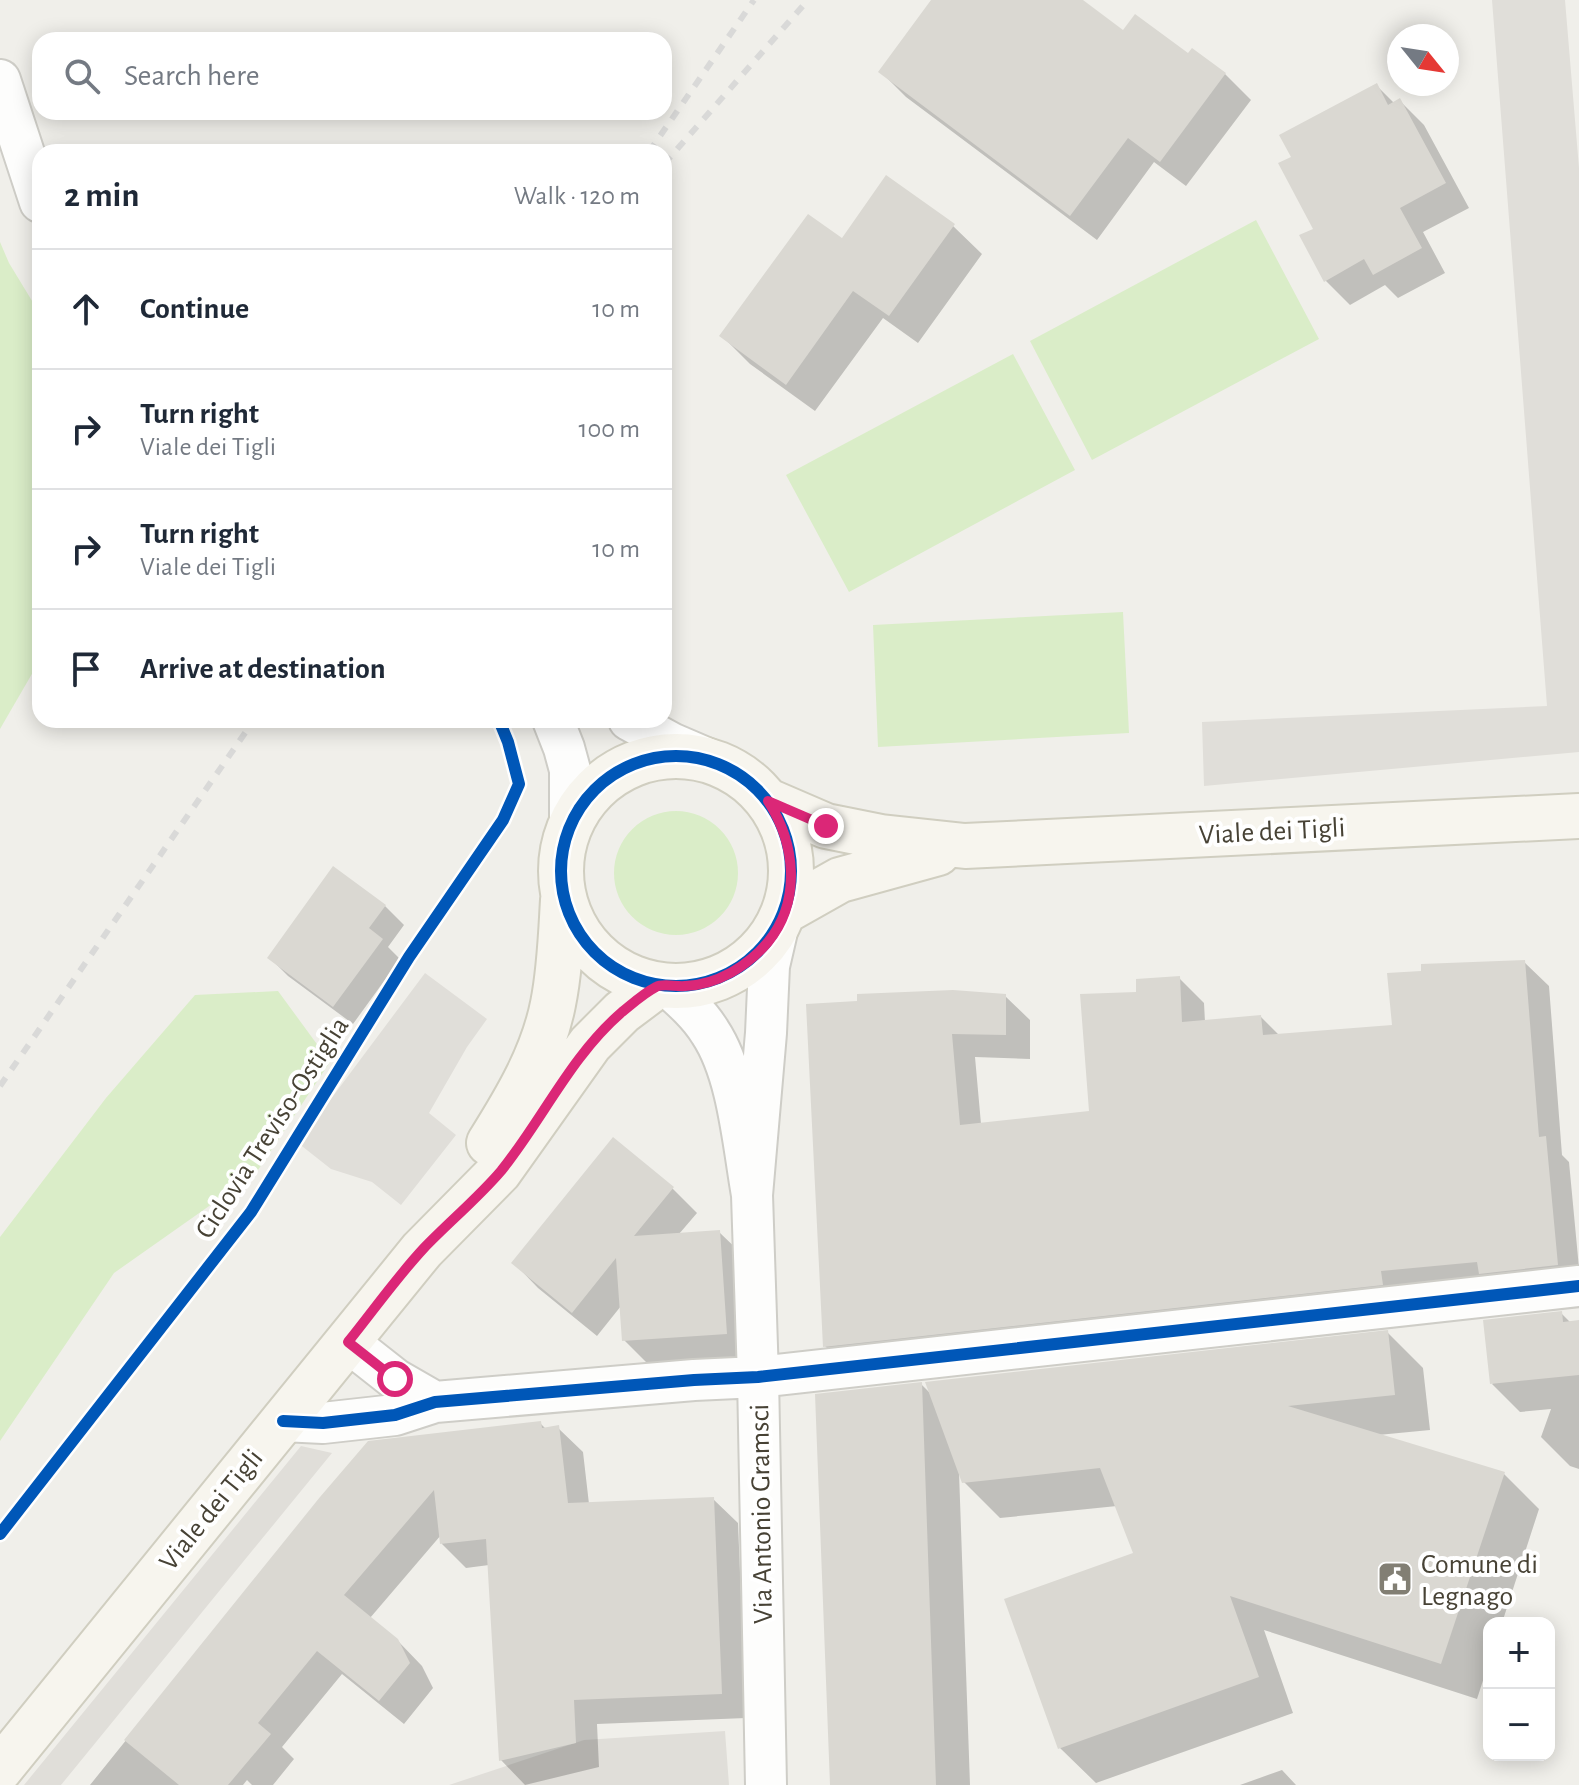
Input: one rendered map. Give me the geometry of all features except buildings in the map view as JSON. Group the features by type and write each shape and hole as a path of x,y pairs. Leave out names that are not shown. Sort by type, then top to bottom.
{"street":[{"path":"0,80 32,178"},
{"path":"556,728 570,770 570,827"},
{"path":"644,728 715,762"},
{"name":"Viale dei Tigli","path":"422,1250 505,1117 532,1068 544,1037 559,968 563,897 561,868 566,838 578,810 597,787 621,769 644,760 668,756 715,762 737,773 768,801 785,834 792,863 790,888 781,919 768,941 750,960 728,975 688,986 663,986 626,975 609,965 589,947 574,925 563,897"},
{"name":"Viale dei Tigli","path":"768,801 826,826 881,837 965,846 1579,816"},
{"name":"Viale dei Tigli","path":"781,919 840,880 965,846"},
{"name":"Via Antonio Gramsci","path":"766,1785 752,1195 769,966 781,919"},
{"name":"Viale dei Tigli","path":"0,1769 422,1250 499,1172 590,1044 622,1012 663,986"},
{"name":"Via Antonio Gramsci","path":"663,986 694,1011 725,1059 752,1195"},
{"path":"283,1421 323,1423 395,1415 435,1402 758,1377 1579,1286"},
{"path":"348,1342 395,1379 435,1402"}],"green space":[{"path":"1256,220 1319,339 1092,460 1030,341"},
{"path":"0,242 32,301 32,674 0,729"},
{"path":"1013,354 1075,470 849,592 786,475"},
{"path":"1123,612 1129,733 878,747 873,625"},
{"path":"676,811 700,816 720,829 733,849 738,873 733,897 720,917 700,930 676,935 652,930 632,917 619,897 614,873 619,849 632,829 652,816"},
{"path":"278,991 330,1062 256,1173 114,1273 0,1441 0,1237 106,1098 195,995"}],"shaded area":[{"path":"1492,0 1565,0 1579,168 1579,752 1204,786 1202,722 1547,706"},
{"path":"425,973 487,1019 429,1113 456,1135 401,1205 372,1182 331,1169 298,1143"},
{"path":"301,1446 332,1453 61,1785 24,1785"},
{"path":"725,1731 729,1785 449,1785 584,1740"}],"railway":[{"path":"672,119 754,0"},
{"path":"672,155 808,0"},
{"path":"655,144 671,120"},
{"path":"0,1086 248,728"}],"cycle path":[{"name":"Ciclovia Treviso-Ostiglia","path":"0,1534 251,1212 409,957 503,820 519,784 502,728"},
{"path":"676,756 698,758 720,765 740,775 757,790 772,807 782,827 789,849 791,871 789,893 782,915 772,935 757,952 740,967 720,977 698,984 676,986 654,984 632,977 612,967 595,952 580,935 570,915 563,893 561,871 563,849 570,827 580,807 595,790 612,775 632,765 654,758 676,756"},
{"path":"283,1421 323,1423 395,1415 435,1402 758,1377 1579,1286"}],"place":[{"name":"Comune di Legnago","path":"1395,1579"}],"route":[{"path":"395,1379 348,1342 422,1250 499,1172 590,1044 622,1012 658,985 688,986 728,975 750,960 778,927 785,911 792,863 785,834 768,801 826,826"}]}
